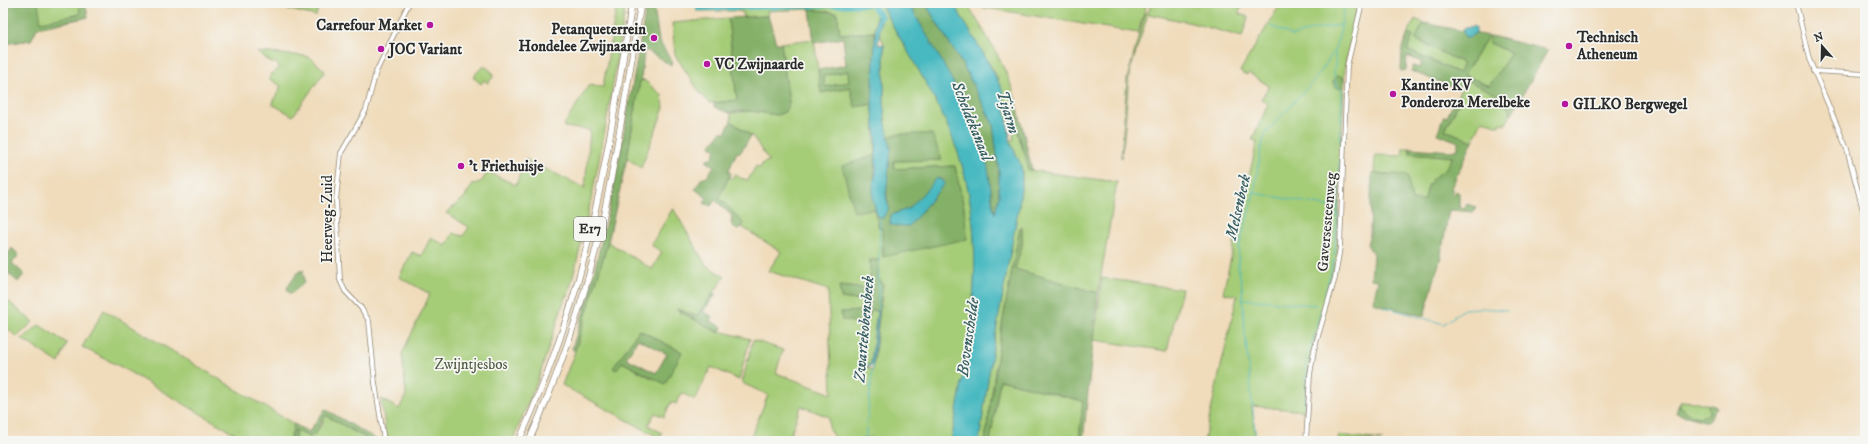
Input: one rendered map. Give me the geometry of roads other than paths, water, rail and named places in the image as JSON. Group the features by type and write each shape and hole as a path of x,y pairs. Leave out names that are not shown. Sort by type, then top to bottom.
{"highway":[{"name":"E17","path":"519,441 538,399 558,342 582,265 608,144 632,3"},
{"name":"E17","path":"529,441 566,349 600,232 617,148 641,3"}],"street":[{"name":"Heerweg-Zuid","path":"384,441 374,383 369,322 364,312 345,290 340,280 336,200 342,149 366,110 376,72 409,3"},
{"name":"Gaversesteenweg","path":"1306,441 1310,375 1314,350 1334,278 1340,247 1347,66 1362,3"},
{"path":"1796,3 1813,71 1847,149 1865,218"},
{"path":"1813,71 1865,74"}],"water":[{"path":"880,3 908,3 952,79 979,139 988,166 995,214 999,196 999,171 993,124 964,67 925,3 953,3 982,51 1002,89 1011,144 1021,165 1022,180 1019,205 992,353 979,441 951,441 965,366 974,290 975,251 972,213 965,176 953,139 937,104"},
{"path":"876,17 880,17 881,20 878,45 884,44 884,114 891,149 886,195 889,208 882,219 877,215 873,200 873,184 876,172 876,135 872,106"},
{"path":"1473,26 1476,28 1476,33 1469,37 1465,37 1463,29"},
{"path":"937,178 945,183 909,226 897,226 890,224 891,215 910,208"},
{"path":"877,311 879,311 873,364 868,367 867,366 871,363"}],"waterway":[{"name":"Melsenbeek","path":"1256,441 1242,286 1238,267 1239,247 1254,193 1261,148 1265,135 1312,83 1329,60 1339,37 1345,3"},
{"path":"699,8 872,4 881,17"},
{"path":"1269,25 1293,36 1312,30 1341,25"},
{"path":"1334,50 1334,77 1338,87"},
{"path":"1340,87 1342,89 1340,144"},
{"name":"Tijarm","path":"998,120 1005,146"},
{"path":"1338,209 1340,152"},
{"path":"1254,193 1332,207"},
{"path":"1334,256 1338,209 1335,208"},
{"name":"Zwartekobensbeek","path":"878,311 880,219"},
{"path":"1324,298 1334,259"},
{"path":"1243,299 1316,305"},
{"path":"1384,307 1444,324 1464,309 1480,308 1507,310"},
{"path":"1309,355 1321,309"},
{"path":"1304,407 1308,358"},
{"name":"Zwartekobensbeek","path":"865,441 873,364"}],"place":[{"name":"Carrefour Market","path":"430,25"},
{"name":"Petanqueterrein Hondelee Zwijnaarde","path":"654,38"},
{"name":"Technisch Atheneum","path":"1569,46"},
{"name":"JOC Variant","path":"381,49"},
{"name":"VC Zwijnaarde","path":"707,64"},
{"name":"Kantine KV Ponderoza Merelbeke","path":"1393,94"},
{"name":"GILKO Bergwegel","path":"1565,104"},
{"name":"'t Friethuisje","path":"461,166"}],"water label":[{"name":"Scheldekanaal","path":"972,121"},
{"name":"Bovenschelde","path":"968,337"}],"park label":[{"name":"Zwijntjesbos","path":"471,364"}]}
